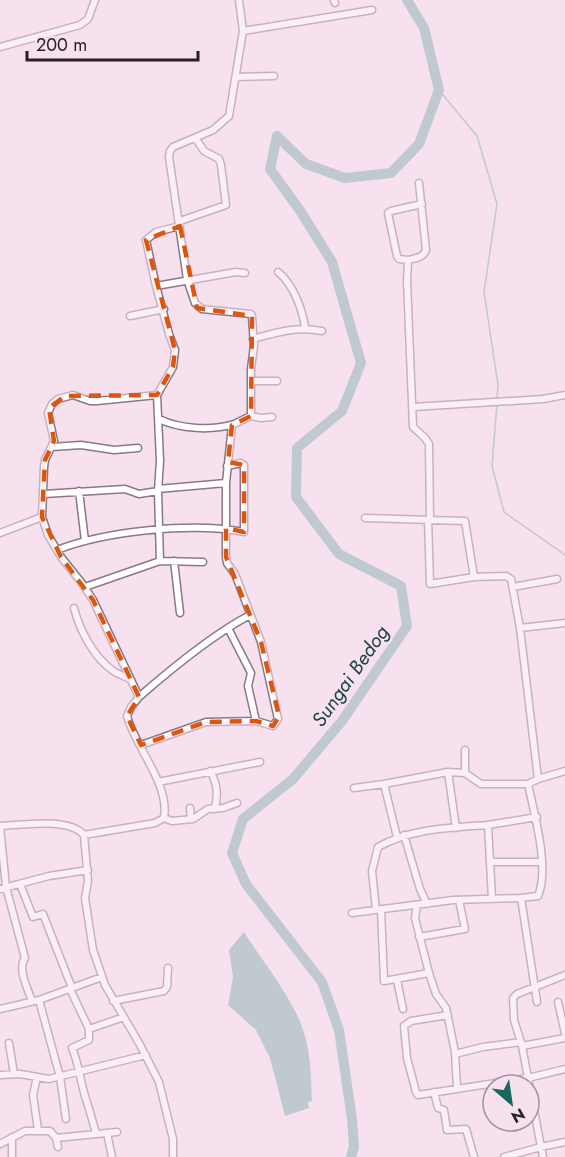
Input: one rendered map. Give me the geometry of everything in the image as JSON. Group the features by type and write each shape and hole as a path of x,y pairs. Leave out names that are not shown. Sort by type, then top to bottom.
{"street":[{"path":"0,47 80,25 88,20 95,0"},
{"path":"239,0 243,32 229,116 218,127 196,139 173,147 170,152 187,279 198,307 251,314 253,339 251,416"},
{"path":"243,32 372,10"},
{"path":"236,77 274,76"},
{"path":"160,561 157,394 172,367 175,356 174,344 169,334 156,286 146,240 156,232 226,205 219,159 204,151 196,139"},
{"path":"419,183 422,204 426,250 424,255 408,260 399,259 388,213 422,204"},
{"path":"408,260 413,427 429,444 430,584 474,577 506,576 511,579 520,628 538,779"},
{"path":"156,286 187,279 236,272 245,273"},
{"path":"278,272 290,286 305,327"},
{"path":"130,316 164,309"},
{"path":"253,339 305,327 322,331"},
{"path":"252,381 277,381"},
{"path":"139,697 98,609 48,535 42,517 45,460 54,441 48,413 52,404 58,399 73,395 97,401 157,394"},
{"path":"413,407 543,399 565,395"},
{"path":"159,419 172,425 191,427 232,424 251,416 272,417"},
{"path":"141,745 206,722 256,721 267,725 277,721 278,712 261,642 235,574 227,563 226,483 232,424"},
{"path":"52,447 81,445 114,450 138,448"},
{"path":"57,550 85,541 160,530 226,528 244,532 244,465 227,466"},
{"path":"44,494 125,489 139,494 226,483"},
{"path":"79,491 85,541"},
{"path":"0,533 42,517"},
{"path":"365,518 465,522 474,577"},
{"path":"85,587 160,561 203,562"},
{"path":"174,561 180,612"},
{"path":"513,587 557,579"},
{"path":"74,608 82,633 102,660 112,670 130,680"},
{"path":"164,818 163,801 158,782 128,716 131,707 159,679 228,628 250,615"},
{"path":"520,628 565,623"},
{"path":"228,628 250,673 248,686 256,721"},
{"path":"465,750 465,772"},
{"path":"158,782 260,762"},
{"path":"210,771 215,782 214,809"},
{"path":"354,788 448,772 465,772 479,784 528,784 565,771"},
{"path":"448,772 456,828"},
{"path":"384,784 400,836 427,904"},
{"path":"352,913 459,900 534,897 539,892 540,832 528,784"},
{"path":"84,835 155,823 164,818 172,821 191,819 208,809 223,808 237,803"},
{"path":"190,808 191,819"},
{"path":"429,973 397,980 386,981 383,978 379,910 372,871 377,848 400,836 428,830 488,825 537,817"},
{"path":"66,1119 60,1077 22,969 25,957 3,888 0,826 63,824 75,828 84,835 88,870 85,898 93,950 113,1001 146,1055 159,1082 173,1139 173,1157"},
{"path":"488,825 492,899"},
{"path":"490,862 541,862"},
{"path":"3,888 49,876 88,870"},
{"path":"20,884 33,917 43,914 89,1029 89,1040 72,1048 96,1134"},
{"path":"521,898 537,1002"},
{"path":"420,937 465,929 459,900"},
{"path":"417,906 415,918 429,973 436,994 444,1004 448,1015 455,1054 457,1088"},
{"path":"113,1001 164,991 167,987 168,968"},
{"path":"527,1073 522,1044 514,1020 513,998 535,986 565,975"},
{"path":"0,1009 35,1001 102,977"},
{"path":"397,980 403,1009"},
{"path":"558,1002 565,1033"},
{"path":"448,1015 411,1021 404,1026 407,1058 417,1094 481,1085"},
{"path":"89,1029 124,1017"},
{"path":"455,1054 483,1047 565,1038"},
{"path":"9,1043 14,1074"},
{"path":"0,1075 14,1074 49,1079 146,1055"},
{"path":"541,1075 565,1069"},
{"path":"37,1077 33,1095 38,1131"},
{"path":"435,1092 438,1108 444,1110 447,1130 466,1129 474,1157"},
{"path":"0,1144 26,1131 50,1131 56,1138 58,1148"},
{"path":"56,1138 117,1132"},
{"path":"107,1133 112,1157"},
{"path":"538,1133 543,1157"},
{"path":"12,1137 12,1157"},
{"path":"504,1157 565,1142"}],"highlighted area":[{"path":"180,226 197,308 252,316 251,416 232,425 228,462 244,465 244,532 226,528 226,557 261,642 279,716 273,726 256,721 206,722 141,745 127,716 139,697 93,600 61,557 42,517 45,460 54,441 49,408 65,396 157,395 173,367 175,350 146,240"}],"shaded area":[{"path":"244,932 287,996 307,1044 312,1101 308,1102 309,1108 285,1116 270,1058 256,1030 228,1005 233,977 229,950"}],"waterway":[{"name":"Sungai Bedog","path":"351,1157 354,1147 352,1119 339,1030 322,982 246,884 232,853 243,819 293,779 342,721 407,626 401,586 339,554 296,497 297,448 342,411 361,363 332,262 301,212 270,169 277,136 306,164 345,178 391,173 419,144 439,90 424,28 407,0"},
{"path":"439,90 477,136 497,204 484,292 498,385 497,398"},
{"path":"497,403 492,466 504,512 565,555"}]}
